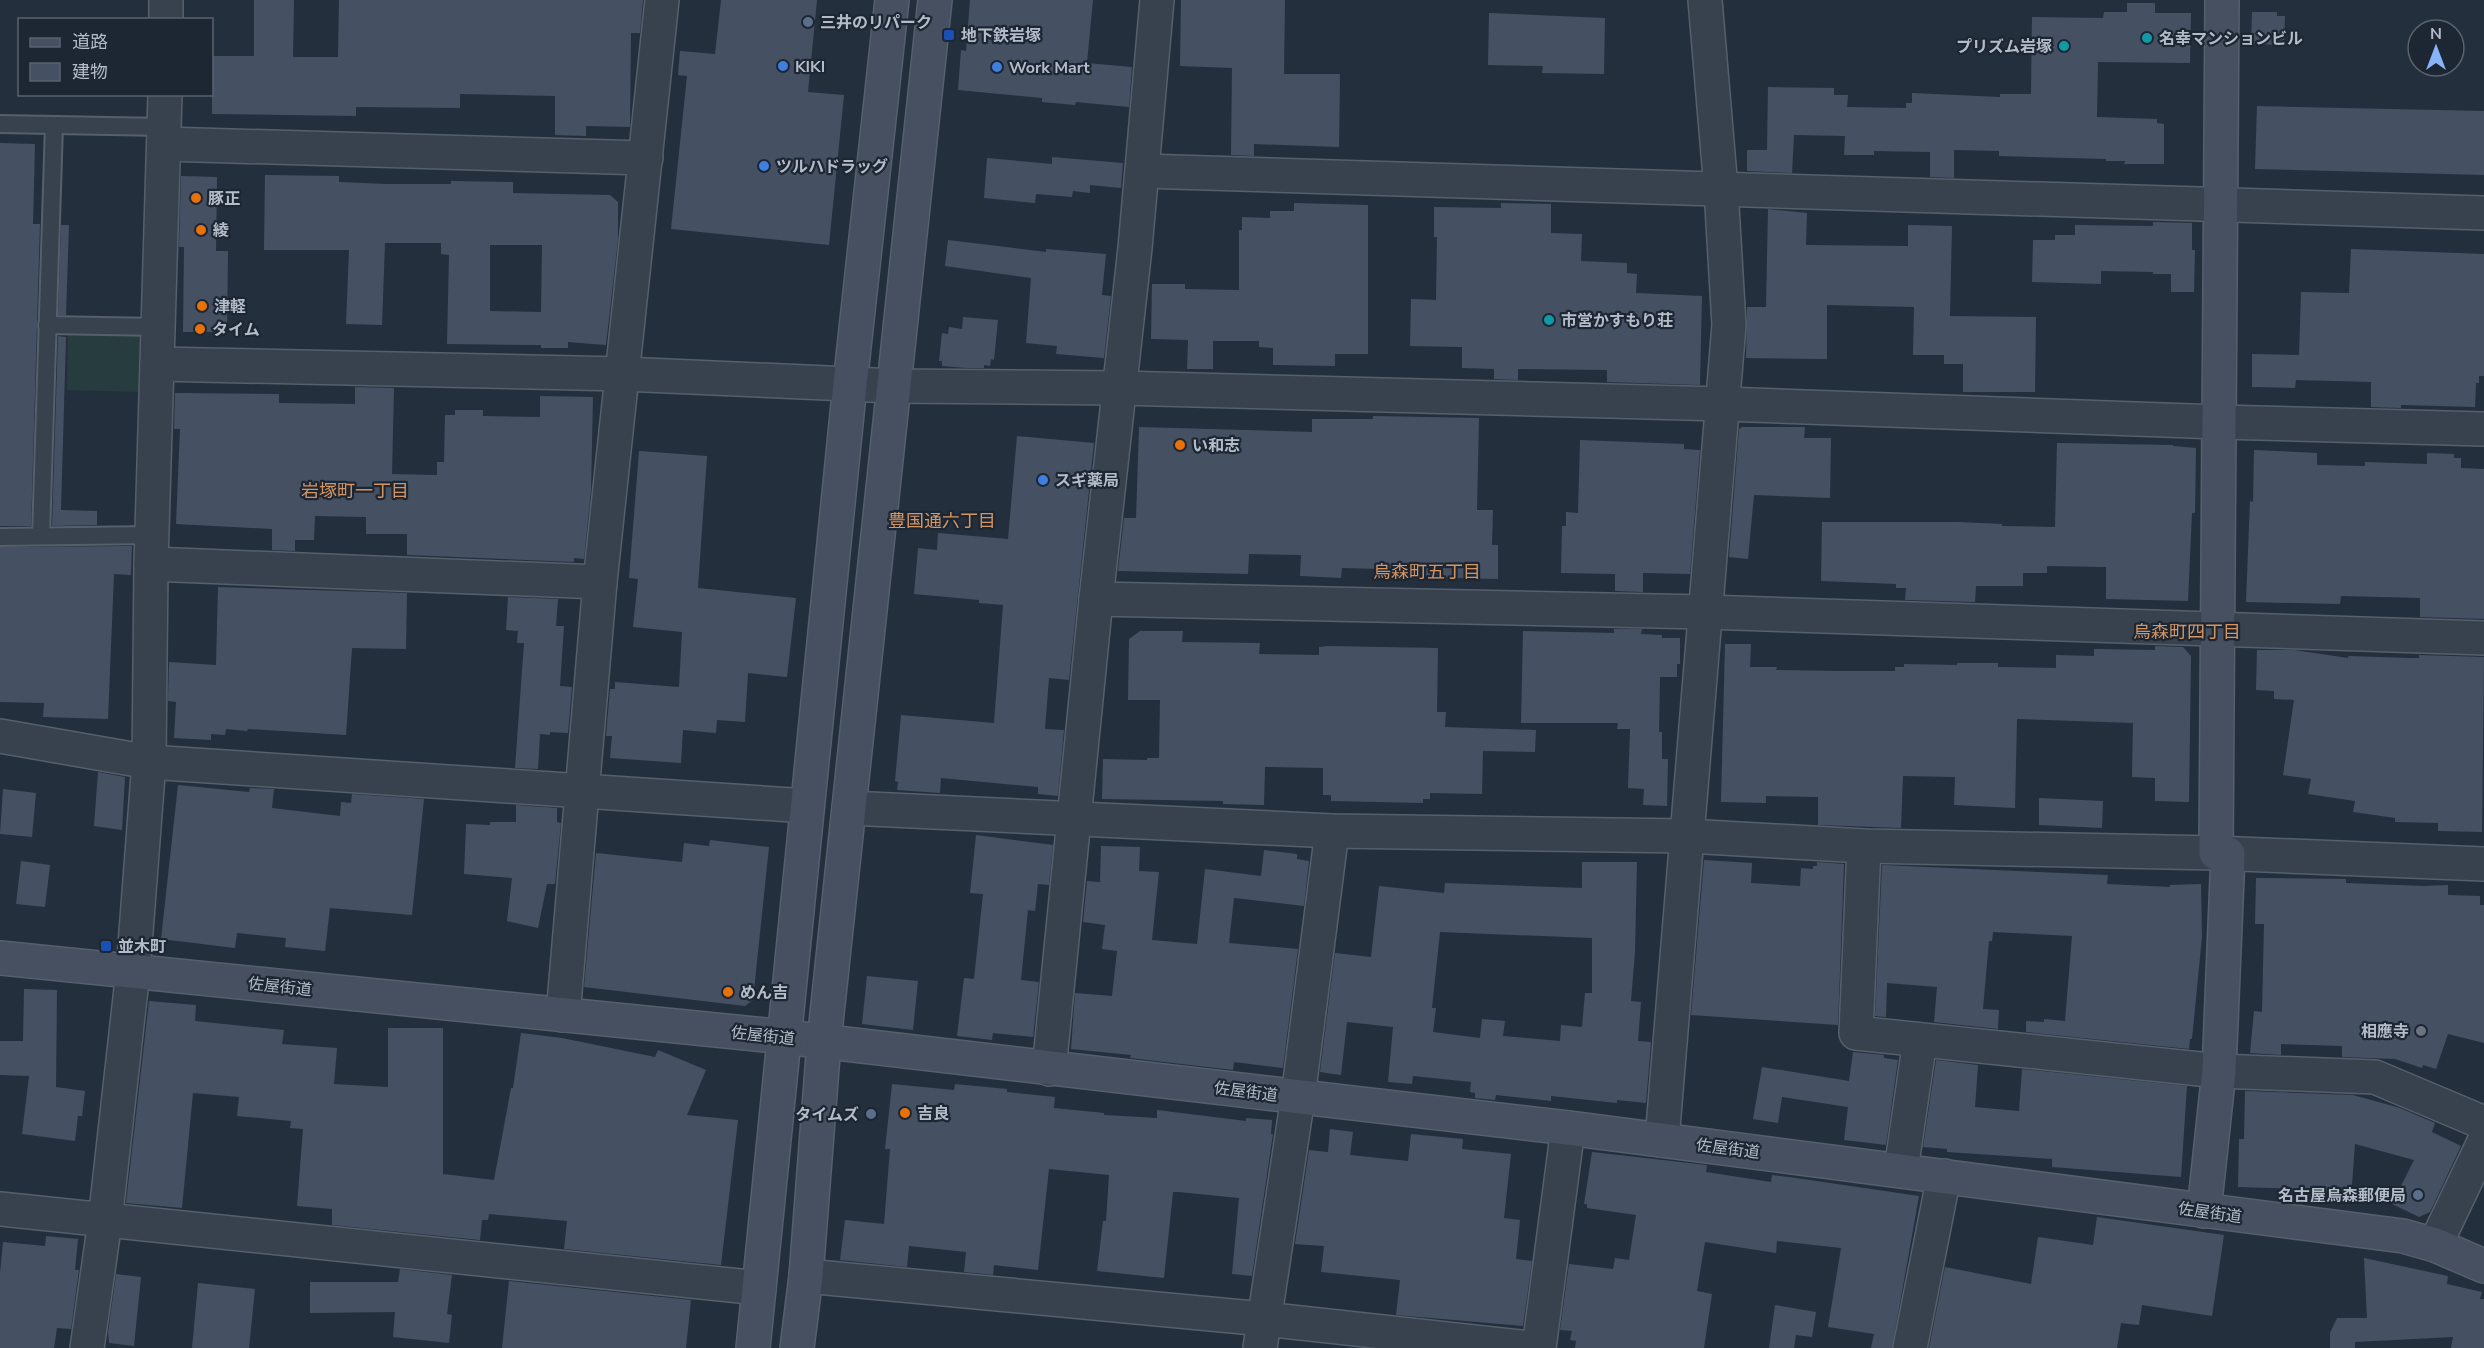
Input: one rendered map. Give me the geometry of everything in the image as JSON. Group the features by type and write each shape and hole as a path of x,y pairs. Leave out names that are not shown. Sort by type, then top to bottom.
{"street":[{"path":"166,0 166,18"},
{"path":"563,1015 600,582 662,0"},
{"path":"753,1348 850,384 892,0"},
{"path":"797,1348 806,1276 824,1042 935,0"},
{"path":"1049,1069 1142,171 1157,0"},
{"path":"1662,1140 1729,325 1721,189 1705,0"},
{"path":"2204,1211 2219,1071 2222,853 2218,630 2222,0"},
{"path":"87,1348 105,1221 134,971 149,762 152,549 165,96"},
{"path":"164,135 646,158"},
{"path":"1142,171 2220,207 2484,213"},
{"path":"157,364 623,374 895,386 1119,388 1723,404 2484,429"},
{"path":"152,549 600,582"},
{"path":"1096,599 1705,612 2484,638"},
{"path":"0,736 149,762 807,806"},
{"path":"849,808 1332,831 1687,836 1864,846 2222,853 2484,864"},
{"path":"1262,1334 1298,1097 1332,831"},
{"path":"1864,846 1856,1033 2219,1071 2374,1077 2484,1123"},
{"name":"佐屋街道","path":"0,958 785,1037 1568,1128 2403,1236 2435,1245 2484,1266"},
{"path":"1902,1170 1920,1040"},
{"path":"1539,1348 1568,1128"},
{"path":"2435,1245 2484,1142"},
{"path":"1910,1348 1944,1176"},
{"path":"0,1209 759,1288"},
{"path":"806,1276 1262,1334 1529,1348"}],"lane":[{"path":"0,123 54,124 164,135"},
{"path":"41,536 54,124"},
{"path":"47,325 158,327"},
{"path":"0,537 41,536 152,549"}],"green space":[{"path":"68,331 141,332 139,392 67,390"}],"building":[{"path":"254,0 294,0 293,57 338,57 339,0 643,0 640,33 631,33 630,127 586,126 586,136 555,135 555,96 460,94 460,108 356,107 356,116 212,114 213,56 254,56"},
{"path":"721,0 817,0 808,92 844,95 829,245 671,229 687,76 678,75 680,51 715,54"},
{"path":"970,0 1093,0 1087,63 1132,67 1129,107 1076,102 1075,105 1042,102 1042,98 958,90 961,50 966,51"},
{"path":"1181,0 1285,0 1284,74 1340,74 1339,147 1254,144 1254,156 1231,155 1232,68 1180,66"},
{"path":"2127,3 2155,3 2155,13 2191,13 2190,63 2098,62 2097,117 2157,119 2157,123 2164,124 2164,164 2124,164 2125,161 2106,161 2106,159 1999,156 1999,151 1954,150 1954,178 1930,177 1930,152 1874,151 1874,155 1844,155 1845,136 1794,135 1792,173 1747,171 1747,150 1767,150 1768,87 1834,88 1834,95 1848,95 1847,107 1906,108 1906,103 1912,103 1912,93 2000,97 2000,94 2031,94 2032,17 2103,18 2104,12 2127,12"},
{"path":"2252,12 2277,12 2277,16 2285,16 2284,45 2251,44"},
{"path":"1489,13 1605,18 1604,74 1542,73 1543,66 1488,65"},
{"path":"2257,106 2484,111 2484,175 2255,169"},
{"path":"0,143 35,144 33,224 40,224 31,526 0,526"},
{"path":"1052,157 1123,163 1121,188 1090,185 1090,193 1073,191 1072,197 1036,194 1035,203 984,198 987,158 1052,164"},
{"path":"265,175 339,176 339,182 387,184 451,184 451,181 513,182 513,193 610,195 618,202 618,240 606,345 568,342 568,348 541,348 541,345 447,344 449,255 441,254 441,243 385,243 382,325 346,324 349,250 264,250","holes":["490,245 542,245 541,312 490,311"]},
{"path":"181,176 217,177 216,251 228,251 227,332 183,332 184,247 179,247"},
{"path":"1294,203 1368,205 1368,354 1335,354 1335,366 1273,365 1273,348 1259,347 1259,341 1213,341 1213,369 1187,369 1188,340 1151,339 1152,284 1185,284 1185,289 1239,290 1239,230 1242,230 1242,217 1270,218 1270,211 1294,211"},
{"name":"市営かすもり荘","path":"1501,203 1551,204 1551,233 1582,234 1581,261 1627,263 1627,273 1637,274 1636,293 1702,296 1700,385 1607,382 1607,370 1518,369 1518,380 1494,379 1494,369 1462,368 1462,347 1410,346 1411,299 1436,300 1437,237 1434,237 1434,207 1501,208"},
{"path":"1768,209 1807,213 1806,245 1908,246 1908,225 1952,226 1950,316 2036,317 2035,392 1963,392 1963,364 1944,364 1944,355 1913,355 1914,307 1827,305 1827,359 1746,358 1747,307 1766,307"},
{"path":"2153,222 2192,223 2192,250 2195,250 2194,292 2171,292 2171,274 2153,274 2153,272 2101,271 2101,284 2032,282 2033,240 2055,240 2055,235 2075,235 2075,225 2153,226"},
{"path":"61,225 69,225 66,315 58,315"},
{"path":"948,240 1046,252 1046,249 1106,254 1102,295 1111,296 1104,358 1056,354 1057,346 1026,343 1031,278 945,266"},
{"path":"2351,249 2484,254 2484,376 2479,376 2479,383 2476,383 2475,407 2401,405 2401,408 2371,407 2371,382 2296,380 2295,388 2252,387 2252,354 2299,355 2301,292 2349,293"},
{"path":"963,317 998,320 994,360 991,359 990,366 966,368 942,366 942,361 939,361 942,333 948,334 949,327 962,329"},
{"path":"58,336 66,337 61,510 97,511 97,525 52,526"},
{"path":"355,387 394,388 392,474 437,475 437,462 444,462 445,415 455,415 455,410 483,410 483,416 540,417 540,396 593,397 591,491 584,559 574,558 574,562 407,555 407,534 366,534 366,517 315,516 314,540 295,540 295,551 272,550 272,529 176,524 180,429 174,429 175,393 279,394 279,403 355,404"},
{"path":"1373,416 1479,418 1477,510 1493,510 1492,545 1498,545 1498,579 1414,577 1413,570 1342,568 1341,578 1300,576 1301,555 1249,554 1248,574 1118,571 1124,518 1136,518 1139,427 1312,432 1312,419 1373,419"},
{"path":"1742,427 1805,427 1804,438 1831,438 1830,498 1754,495 1748,559 1729,557 1739,429"},
{"path":"1017,436 1094,443 1069,680 1049,678 1045,729 1064,730 1058,796 1038,794 1038,787 941,778 940,793 897,790 898,782 895,781 901,715 994,723 1003,605 979,603 979,600 914,594 918,548 937,550 938,533 1008,539"},
{"path":"1580,440 1684,444 1684,449 1700,450 1690,574 1643,573 1643,592 1615,591 1615,574 1561,573 1562,526 1566,526 1566,512 1578,513"},
{"path":"2057,443 2173,445 2196,448 2195,513 2192,513 2188,601 2106,599 2106,567 2047,566 2047,573 2023,573 2023,586 1976,586 1975,602 1905,600 1906,588 1896,588 1896,584 1821,581 1822,522 1958,522 2055,527"},
{"path":"2254,450 2317,453 2317,465 2365,466 2365,462 2427,464 2427,453 2454,454 2454,458 2461,458 2461,468 2484,469 2484,619 2420,617 2420,598 2341,596 2340,604 2246,602"},
{"path":"639,451 707,456 698,588 796,598 787,677 748,673 745,722 717,720 716,733 683,730 681,763 610,758 612,736 606,736 610,689 615,689 615,682 679,687 682,632 633,627 638,579 629,578"},
{"path":"132,546 131,575 114,574 108,719 43,717 44,703 0,702 0,547"},
{"path":"218,587 407,593 406,649 352,648 346,735 226,729 225,735 211,734 211,740 174,738 176,702 168,701 169,662 216,665"},
{"path":"508,597 558,599 556,626 564,626 560,686 572,687 568,733 540,734 538,769 515,768 524,643 517,643 518,631 506,630"},
{"path":"1614,629 1642,629 1641,634 1662,635 1662,638 1680,638 1680,664 1677,664 1677,677 1660,677 1659,732 1662,732 1662,759 1668,759 1667,806 1643,805 1644,789 1628,788 1630,729 1617,729 1618,723 1521,723 1523,631 1614,633"},
{"path":"1140,631 1183,631 1182,642 1260,643 1259,654 1319,655 1319,647 1328,646 1438,648 1437,712 1446,712 1445,727 1536,730 1535,752 1483,751 1482,794 1430,793 1430,799 1423,799 1423,803 1331,801 1331,795 1323,795 1323,768 1265,767 1264,805 1223,804 1223,801 1102,799 1103,759 1159,758 1160,700 1128,700 1129,639"},
{"path":"1725,644 1751,644 1750,667 1777,667 1776,670 1837,671 1895,671 1895,667 1904,667 1904,664 1957,665 1957,663 1998,663 1998,667 2056,668 2056,655 2094,656 2094,649 2155,650 2155,646 2183,647 2191,656 2189,802 2155,801 2155,778 2132,777 2133,723 2017,719 2015,808 1954,805 1955,777 1903,776 1901,828 1818,825 1818,797 1766,796 1766,803 1721,802"},
{"path":"2257,650 2294,650 2348,658 2348,656 2419,658 2419,655 2484,657 2482,832 2438,831 2438,823 2395,822 2395,818 2353,812 2355,801 2308,794 2311,779 2283,775 2294,700 2274,699 2274,691 2256,690"},
{"path":"98,772 125,777 122,830 94,826"},
{"path":"178,785 249,792 250,788 274,789 272,808 340,816 341,802 351,803 352,794 424,799 412,915 330,908 325,951 285,947 286,938 237,933 235,948 161,939"},
{"path":"3,789 36,793 32,837 0,834"},
{"path":"2039,798 2103,801 2102,828 2039,825"},
{"path":"516,805 557,808 557,822 561,823 555,884 547,884 538,928 507,921 512,878 464,874 466,824 490,825 490,822 516,822"},
{"path":"976,835 1053,845 1049,885 1038,884 1035,911 1028,910 1021,980 1039,982 1033,1037 993,1033 992,1040 957,1036 964,978 974,979 983,894 970,893"},
{"path":"710,840 769,847 753,1000 745,1006 584,987 596,853 682,862 684,843 709,846"},
{"path":"1101,846 1140,847 1139,871 1159,872 1152,940 1197,944 1205,869 1261,876 1264,850 1297,854 1297,859 1309,861 1304,906 1234,898 1229,943 1298,949 1283,1068 1234,1062 1233,1070 1071,1049 1075,993 1112,996 1117,951 1102,949 1105,925 1083,922 1087,881 1100,882"},
{"path":"1704,860 1752,863 1751,883 1800,886 1801,868 1813,869 1813,866 1817,866 1817,862 1844,864 1838,1025 1691,1015"},
{"path":"21,861 50,865 45,907 16,904"},
{"path":"1582,862 1637,862 1635,952 1631,1001 1641,1002 1638,1041 1651,1042 1646,1103 1617,1100 1617,1103 1551,1096 1551,1101 1496,1095 1495,1100 1475,1098 1475,1093 1470,1092 1471,1082 1413,1076 1412,1084 1388,1082 1393,1027 1347,1022 1341,1075 1320,1072 1335,953 1371,957 1379,886 1444,893 1445,883 1582,888","holes":["1440,932 1592,938 1592,993 1585,993 1582,1027 1561,1025 1560,1041 1503,1036 1505,1021 1482,1019 1480,1038 1433,1032 1436,1008 1432,1008"]},
{"path":"1882,865 2108,875 2107,884 2170,887 2170,885 2201,884 2202,937 2192,1039 2190,1039 2189,1049 2026,1032 2026,1021 2044,1022 2044,1019 2065,1021 2072,936 1993,932 1992,941 1989,941 1983,1009 1999,1010 1998,1029 1934,1022 1937,987 1887,983 1886,1017 1875,1016"},
{"path":"2256,878 2346,879 2346,883 2448,885 2448,895 2480,896 2480,905 2484,905 2484,1043 2448,1034 2436,1069 2423,1065 2422,1068 2395,1059 2342,1057 2342,1046 2281,1044 2281,1055 2250,1053 2254,1011 2262,1012 2264,924 2255,924"},
{"path":"867,976 918,981 913,1030 862,1024"},
{"path":"24,989 57,990 56,1087 85,1091 82,1116 78,1116 75,1141 22,1134 29,1076 0,1075 0,1041 23,1041"},
{"path":"149,1001 196,1005 195,1021 284,1030 282,1044 337,1048 334,1084 388,1087 388,1028 443,1028 443,1174 494,1180 511,1088 513,1088 521,1033 562,1038 655,1057 658,1050 706,1070 687,1115 738,1120 721,1265 564,1249 567,1221 489,1214 488,1220 482,1220 480,1240 332,1225 332,1209 297,1206 303,1129 290,1128 291,1121 237,1116 239,1097 193,1093 182,1208 126,1203"},
{"path":"1853,1052 1884,1055 1884,1058 1898,1060 1886,1145 1844,1140 1848,1107 1782,1097 1778,1123 1753,1119 1762,1067 1849,1081"},
{"path":"1936,1060 1978,1065 1975,1107 2019,1111 2022,1069 2187,1086 2181,1177 2052,1167 2052,1159 1947,1152 1947,1149 1923,1147"},
{"path":"892,1084 954,1090 955,1084 1007,1089 1007,1092 1055,1097 1054,1108 1104,1113 1104,1115 1157,1118 1157,1110 1246,1121 1246,1118 1272,1120 1271,1134 1273,1134 1252,1276 1232,1274 1239,1198 1179,1192 1173,1192 1164,1278 1097,1271 1103,1221 1106,1221 1109,1175 1049,1169 1038,1270 994,1265 993,1275 964,1272 966,1252 909,1246 907,1267 840,1260 845,1220 884,1224 890,1149 885,1149"},
{"path":"2245,1091 2353,1095 2400,1108 2435,1123 2432,1132 2461,1146 2430,1212 2419,1217 2392,1204 2414,1160 2355,1144 2351,1198 2304,1195 2304,1189 2238,1187 2239,1139 2244,1139"},
{"path":"1330,1129 1353,1132 1350,1155 1408,1161 1411,1134 1463,1139 1462,1149 1511,1154 1504,1218 1520,1220 1516,1259 1532,1261 1523,1326 1396,1315 1400,1280 1321,1272 1324,1246 1295,1244 1309,1150 1328,1152"},
{"path":"1592,1152 1707,1165 1706,1172 1771,1182 1772,1175 1919,1196 1892,1348 1871,1348 1874,1334 1828,1327 1841,1248 1777,1241 1776,1253 1705,1242 1697,1291 1712,1294 1704,1348 1575,1348 1576,1341 1570,1340 1572,1331 1560,1330 1569,1264 1613,1269 1615,1258 1629,1260 1636,1215 1587,1208 1587,1204 1584,1204"},
{"path":"2097,1217 2224,1235 2212,1316 2142,1305 2139,1325 2121,1323 2117,1348 1929,1348 1945,1267 2031,1284 2038,1237 2093,1245"},
{"path":"46,1236 78,1239 75,1270 79,1270 71,1329 57,1328 54,1348 0,1348 0,1273 3,1242 45,1246"},
{"path":"2364,1258 2448,1276 2447,1284 2482,1292 2480,1299 2484,1299 2484,1348 2451,1348 2453,1337 2355,1342 2355,1348 2330,1348 2330,1333 2337,1318 2367,1318"},
{"path":"400,1269 452,1275 447,1314 452,1315 449,1343 393,1337 395,1312 310,1313 310,1282 398,1282"},
{"path":"116,1274 141,1277 134,1346 109,1343 108,1333"},
{"path":"509,1281 691,1300 686,1348 502,1348"},
{"path":"198,1283 255,1289 249,1348 192,1348"},
{"path":"1775,1305 1816,1312 1812,1337 1796,1335 1794,1348 1769,1348"}],"place":[{"name":"三井のリパーク","path":"808,22"},
{"name":"地下鉄岩塚","path":"949,35"},
{"name":"名幸マンションビル","path":"2147,38"},
{"name":"プリズム岩塚","path":"2064,46"},
{"name":"KIKI","path":"783,66"},
{"name":"Work Mart","path":"997,67"},
{"name":"ツルハドラッグ","path":"764,166"},
{"name":"豚正","path":"196,198"},
{"name":"綾","path":"201,230"},
{"name":"津軽","path":"202,306"},
{"name":"市営かすもり荘","path":"1549,320"},
{"name":"タイム","path":"200,329"},
{"name":"い和志","path":"1180,445"},
{"name":"スギ薬局","path":"1043,480"},
{"name":"並木町","path":"106,946"},
{"name":"めん吉","path":"728,992"},
{"name":"相應寺","path":"2421,1031"},
{"name":"吉良","path":"905,1113"},
{"name":"タイムズ","path":"871,1114"},
{"name":"名古屋烏森郵便局","path":"2418,1195"}],"district":[{"name":"岩塚町一丁目","path":"355,491"},
{"name":"豊国通六丁目","path":"942,521"},
{"name":"烏森町五丁目","path":"1427,572"},
{"name":"烏森町四丁目","path":"2187,632"}]}
